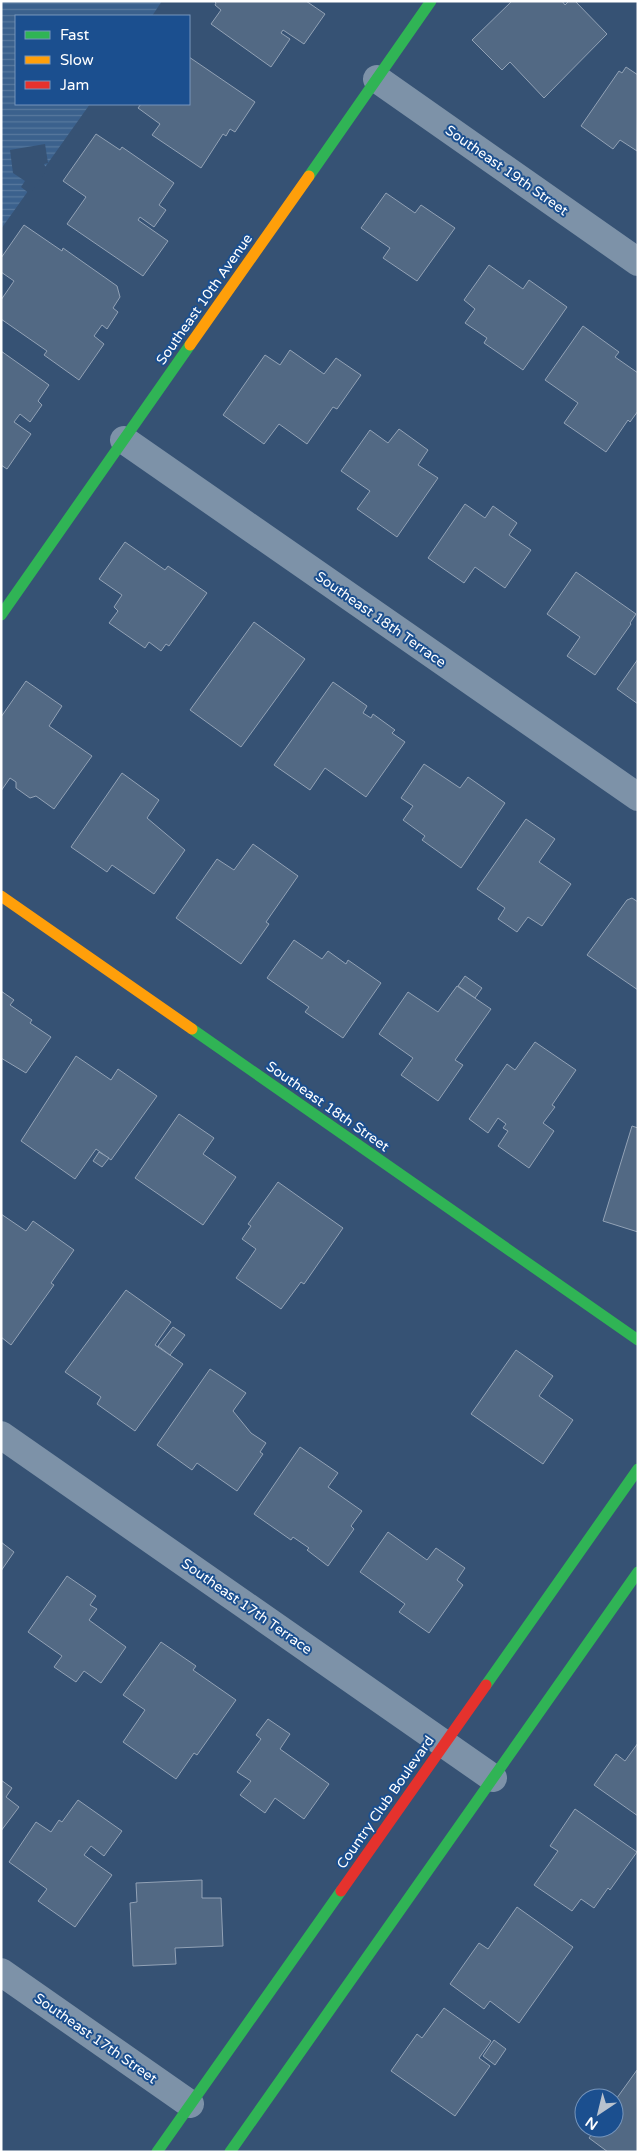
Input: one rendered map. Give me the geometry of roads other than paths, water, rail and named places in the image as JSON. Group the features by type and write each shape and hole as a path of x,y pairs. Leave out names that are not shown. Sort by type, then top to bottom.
{"main road":[{"name":"Southeast 10th Avenue","path":"1,615 431,1"},
{"name":"Southeast 18th Street","path":"1,896 638,1340"},
{"name":"Country Club Boulevard","path":"157,2152 638,1469"},
{"path":"230,2152 638,1572"}],"street":[{"name":"Southeast 19th Street","path":"377,79 638,262"},
{"name":"Southeast 18th Terrace","path":"124,440 638,797"},
{"name":"Southeast 17th Terrace","path":"1,1435 493,1778"},
{"name":"Southeast 17th Street","path":"1,1972 190,2104"}],"water":[{"path":"1,1 162,1 153,15 15,15 15,105 89,105 1,229"}]}
